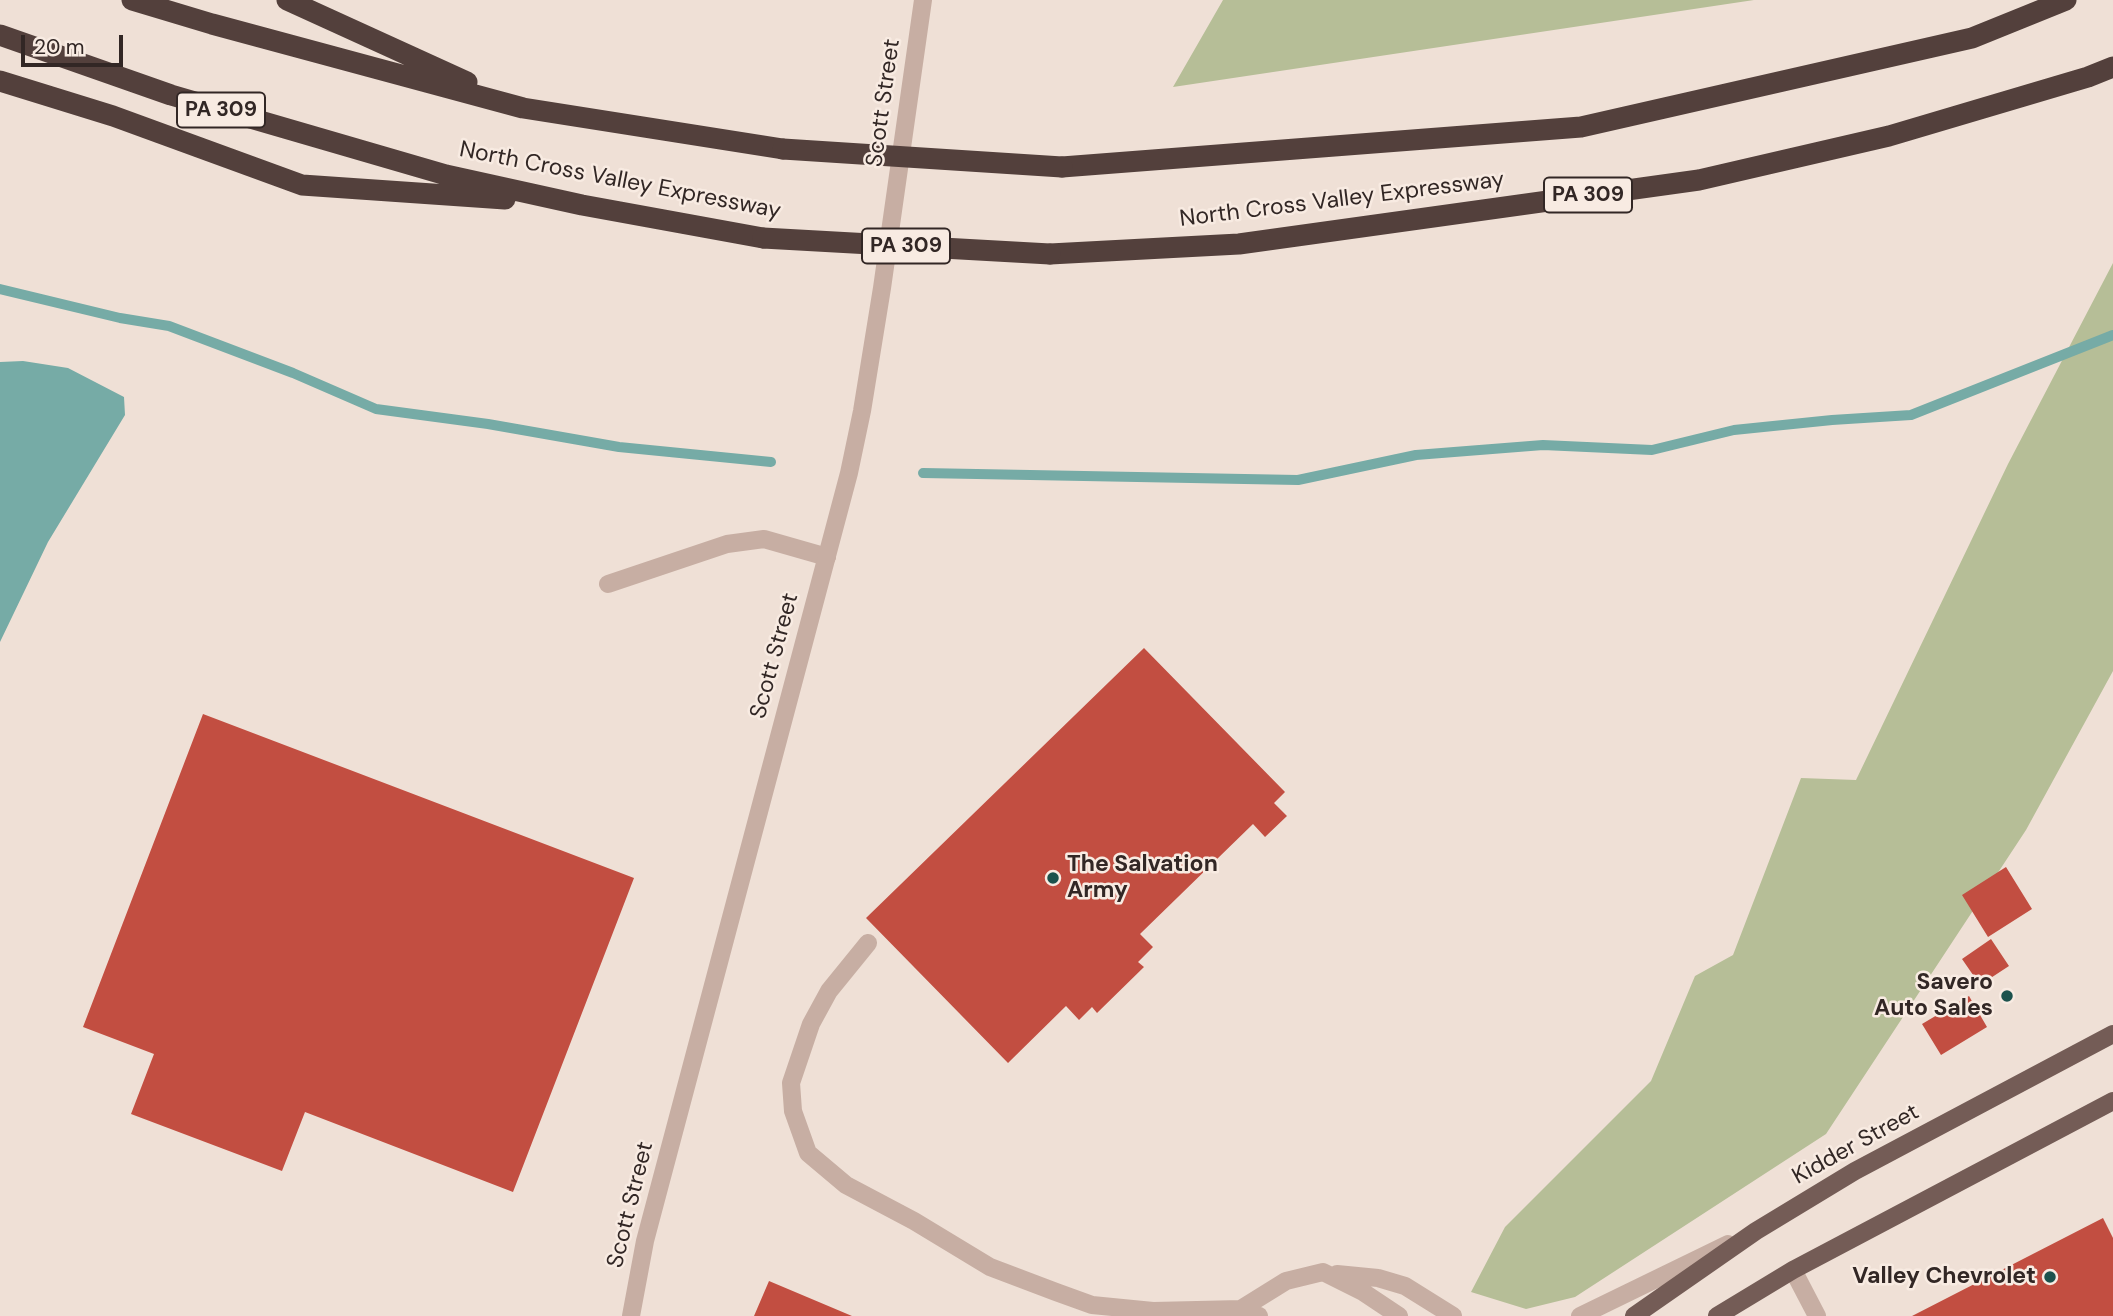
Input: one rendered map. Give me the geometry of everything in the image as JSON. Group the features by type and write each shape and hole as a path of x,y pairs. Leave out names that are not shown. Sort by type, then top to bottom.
{"highway":[{"name":"North Cross Valley Expressway","path":"132,0 523,108 783,149 1062,167 1581,127 1972,38 2066,0"},
{"path":"287,0 523,108"},
{"name":"North Cross Valley Expressway","path":"0,35 184,99 446,176 582,205 763,238 1050,254 1239,244 1699,180 1889,136 2088,77 2113,67"},
{"path":"0,81 113,116 302,185 582,205"}],"main road":[{"name":"Kidder Street","path":"1634,1316 1756,1231 1854,1171 2113,1034"},
{"path":"1717,1316 1793,1270 2113,1101"}],"street":[{"name":"Scott Street","path":"631,1316 645,1241 827,557 862,411 923,0"},
{"path":"608,584 727,544 764,539 827,557"},
{"path":"868,943 829,991 811,1024 791,1083 793,1111 808,1153 846,1185 914,1221 990,1267 1056,1292 1093,1305 1153,1311 1241,1309 1259,1316"},
{"path":"1580,1316 1756,1231"},
{"path":"1793,1270 1817,1316"},
{"path":"1241,1309 1286,1281 1323,1272 1378,1278 1405,1286 1453,1316"},
{"path":"1323,1272 1363,1292 1399,1316"}],"green space":[{"path":"1223,0 1754,0 1173,87"},
{"path":"2113,263 2113,671 2026,830 1826,1134 1575,1297 1526,1309 1471,1292 1505,1227 1651,1081 1695,976 1733,955 1801,778 1856,780 2008,464"}],"water":[{"path":"23,361 68,368 124,397 125,415 48,542 0,642 0,362"}],"building":[{"name":"The Salvation Army","path":"1144,648 1285,792 1274,803 1287,816 1265,837 1253,824 1140,934 1153,947 1138,962 1144,967 1097,1013 1092,1007 1079,1020 1066,1006 1008,1063 866,918"},
{"path":"203,714 634,878 513,1192 305,1112 282,1171 131,1114 154,1054 83,1027"},
{"path":"2006,867 2032,909 1988,937 1962,895"},
{"path":"1991,939 2009,966 1980,985 1962,959"},
{"path":"1969,996 1987,1027 1941,1055 1922,1024"},
{"name":"Valley Chevrolet","path":"2103,1218 2113,1238 2113,1316 1912,1316"},
{"path":"769,1281 852,1316 754,1316"}],"waterway":[{"path":"0,289 120,318 169,326 293,373 376,409 488,424 619,447 771,462"},
{"path":"923,473 1298,480 1416,455 1543,445 1652,450 1734,430 1911,415 2113,335"}],"place":[{"name":"The Salvation Army","path":"1053,878"},
{"name":"Savero Auto Sales","path":"2007,996"},
{"name":"Valley Chevrolet","path":"2050,1277"}]}
